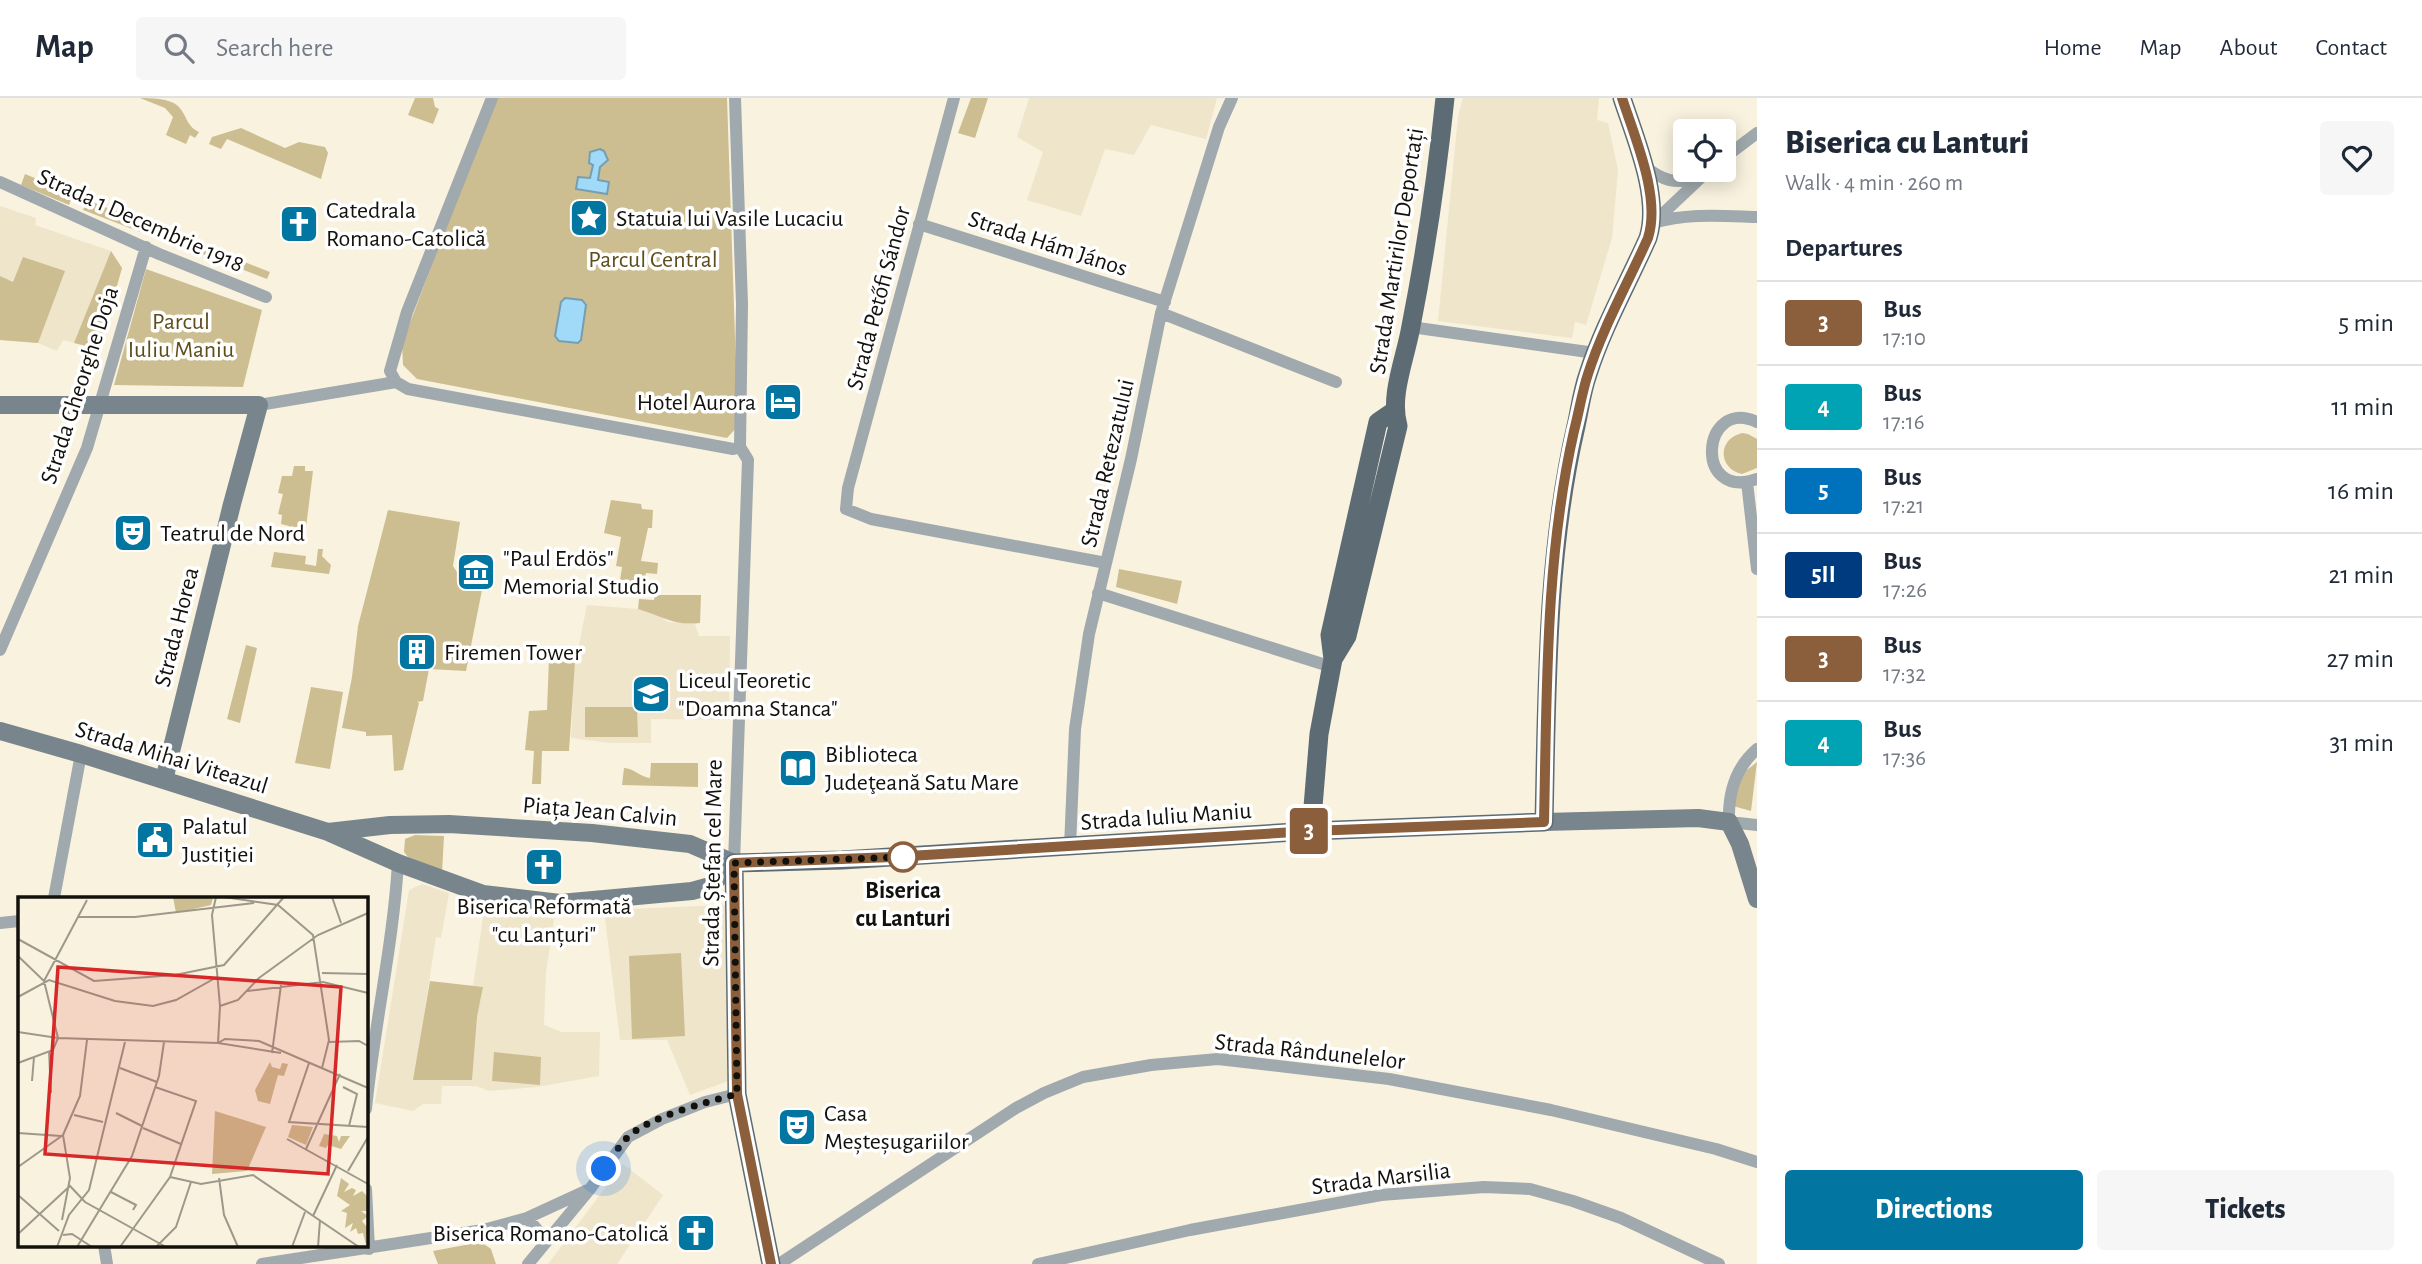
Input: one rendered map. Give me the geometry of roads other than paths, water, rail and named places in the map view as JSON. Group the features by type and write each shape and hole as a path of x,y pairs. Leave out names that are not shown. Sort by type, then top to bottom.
{"main road":[{"name":"Strada Martirilor Deportați","path":"1311,831 1319,734 1333,663 1330,635 1378,422 1394,411 1436,182 1445,98"},
{"path":"1544,822 1547,678 1557,537 1565,472 1595,353 1653,223 1643,165 1622,98"},
{"name":"Strada Iuliu Maniu","path":"734,863 842,860 1311,831 1544,822"},
{"name":"Strada Ștefan cel Mare","path":"734,863 737,1094 771,1264"}],"street":[{"path":"396,383 390,370 407,312 492,98"},
{"path":"0,405 259,405 396,383 408,389 733,449 740,447 742,304 735,98"},
{"name":"Strada Petőfi Sándor","path":"954,98 846,496 846,509 871,519 1106,563"},
{"name":"Strada Retezatului","path":"1070,847 1075,729 1089,634 1131,459 1163,307 1219,127 1232,98"},
{"path":"1736,149 1757,132"},
{"path":"1643,165 1657,176 1673,182"},
{"name":"Strada 1 Decembrie 1918","path":"0,181 146,247 266,297"},
{"path":"1653,223 1697,182"},
{"path":"1653,223 1690,216 1757,217"},
{"name":"Strada Hám János","path":"919,224 1163,307 1336,382"},
{"name":"Strada Gheorghe Doja","path":"0,650 87,448 146,247"},
{"path":"1411,327 1595,353"},
{"name":"Strada Horea","path":"164,780 259,405"},
{"path":"1757,422 1742,418 1722,425 1711,443 1710,454 1713,464 1728,479 1752,480 1757,569"},
{"name":"Strada Ștefan cel Mare","path":"734,863 748,460 740,447"},
{"path":"1098,593 1333,663"},
{"name":"Strada Mihai Viteazul","path":"0,731 328,832 398,863"},
{"path":"1757,749 1739,769 1731,790 1729,822 1740,844 1757,899"},
{"path":"54,897 80,754"},
{"name":"Strada Iuliu Maniu","path":"1544,822 1698,818 1729,822"},
{"path":"1729,822 1757,825"},
{"name":"Piața Jean Calvin","path":"394,825 449,824 672,841 690,844 734,863"},
{"path":"368,1088 390,950 398,863 391,850 390,841 394,825"},
{"name":"Strada Mihai Viteazul","path":"328,832 394,825"},
{"path":"398,863 483,894 560,903 706,889 734,863"},
{"path":"0,923 18,921"},
{"name":"Strada Rândunelelor","path":"779,1264 1016,1108 1044,1093 1083,1077 1152,1065 1218,1059 1390,1079 1551,1110 1716,1149 1757,1162"},
{"path":"528,1264 590,1189 628,1137 640,1129 705,1102 737,1094"},
{"name":"Strada Marsilia","path":"1038,1264 1190,1230 1381,1195 1484,1187 1530,1189 1573,1201 1633,1224 1719,1264"},
{"path":"262,1264 483,1230 527,1218 590,1189"},
{"path":"527,1218 547,1241"},
{"path":"368,1229 369,1249"},
{"path":"104,1246 107,1264"}],"water":[{"path":"600,149 608,160 600,167 598,180 609,182 607,194 576,189 578,177 590,178 593,165 589,163 590,152"},
{"path":"565,298 582,300 586,305 581,340 578,343 559,341 555,336 561,302"}],"place":[{"name":"Statuia lui Vasile Lucaciu","path":"589,218"},
{"name":"Catedrala Romano-Catolică","path":"299,224"},
{"name":"Hotel Aurora","path":"783,402"},
{"name":"Teatrul de Nord","path":"133,533"},
{"name":"\"Paul Erdös\" Memorial Studio","path":"476,572"},
{"name":"Firemen Tower","path":"417,652"},
{"name":"Liceul Teoretic \"Doamna Stanca\"","path":"651,694"},
{"name":"Biblioteca Judeţeană Satu Mare","path":"798,768"},
{"name":"Palatul Justiției","path":"155,840"},
{"name":"Biserica cu Lanturi","path":"903,857"},
{"name":"Biserica Reformată \"cu Lanțuri\"","path":"544,867"},
{"name":"Casa Meșteșugariilor","path":"797,1127"},
{"name":"Biserica Romano-Catolică","path":"696,1233"}],"park label":[{"name":"Parcul Central","path":"653,259"},
{"name":"Parcul Iuliu Maniu","path":"181,335"}]}
